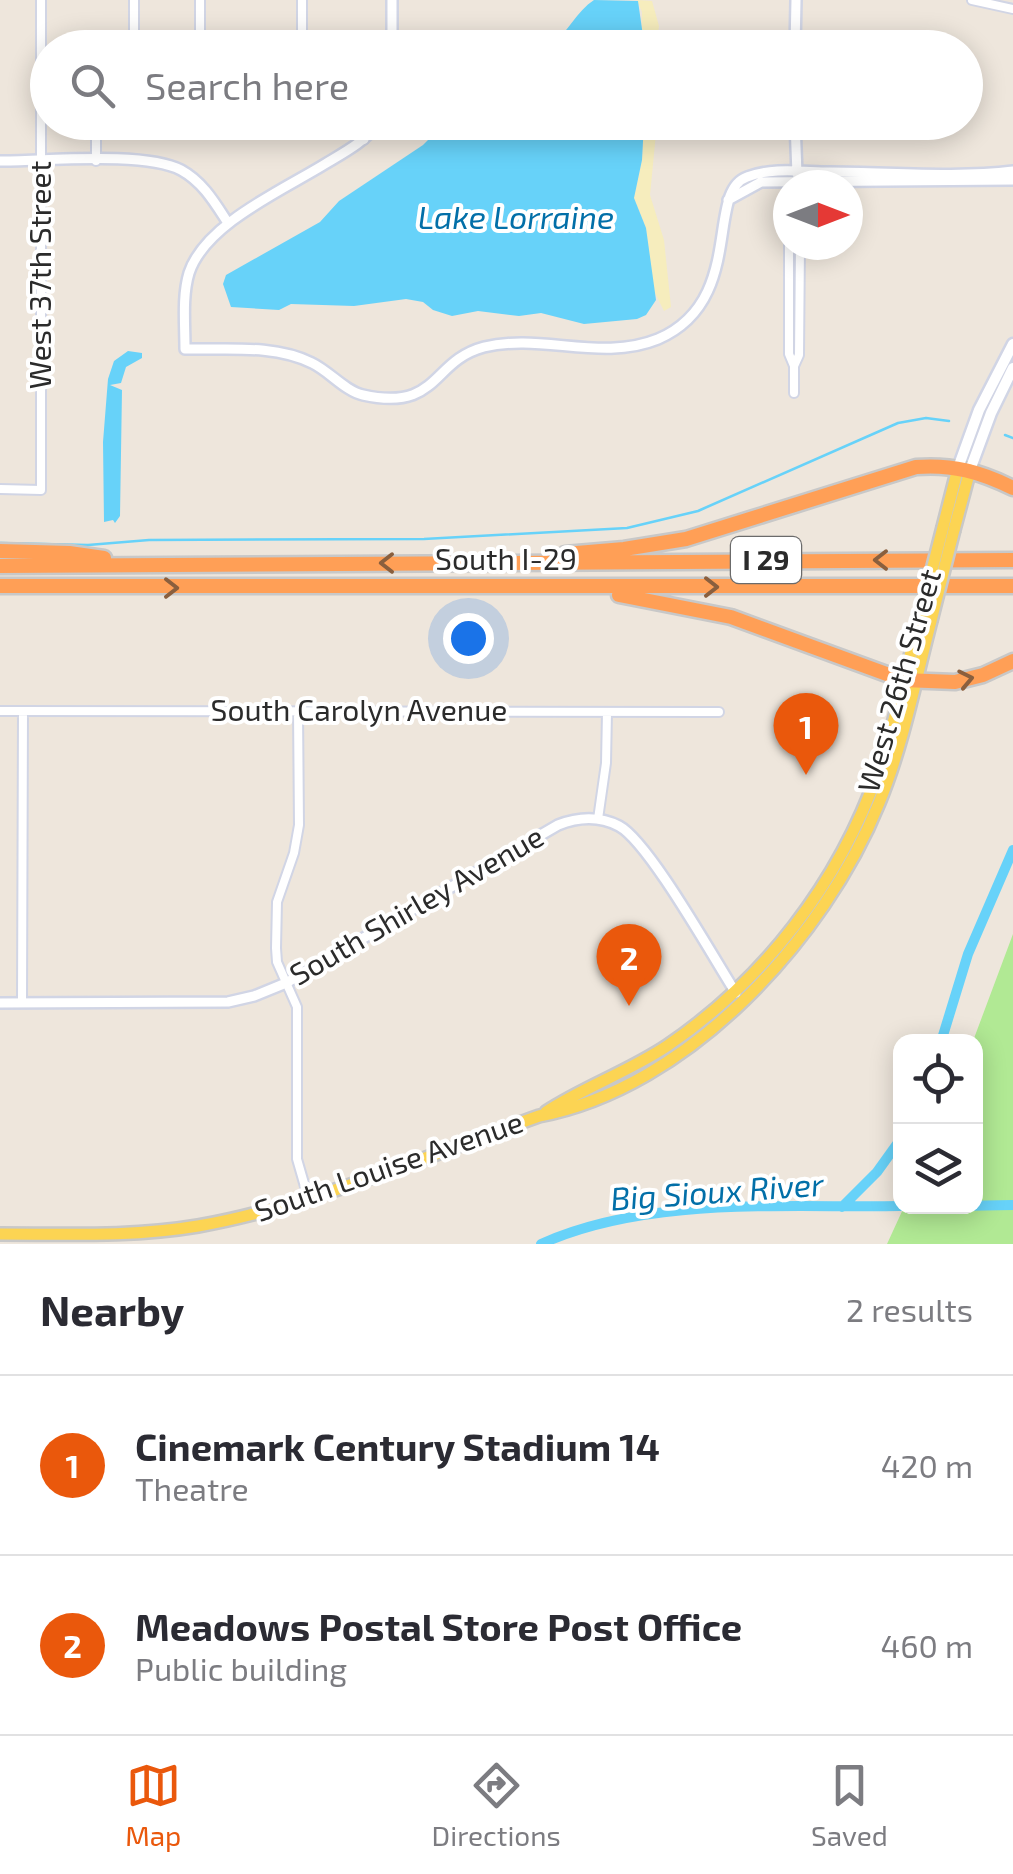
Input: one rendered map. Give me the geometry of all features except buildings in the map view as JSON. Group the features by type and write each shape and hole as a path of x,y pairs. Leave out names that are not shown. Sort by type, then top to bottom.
{"highway":[{"path":"520,563 560,554 686,539 907,468 964,469 1013,488"},
{"path":"0,551 83,554 135,564"},
{"name":"South I-29","path":"0,566 1013,560"},
{"name":"South I-29","path":"0,590 1013,586"},
{"path":"544,588 639,597 710,611 909,681 963,680 1013,661"}],"main road":[{"name":"West 26th Street","path":"738,996 796,943 851,862 891,772 909,681 979,410 1013,344"},
{"name":"West 26th Street","path":"964,469 1013,368"},
{"name":"South Louise Avenue","path":"0,1234 170,1230 232,1219 308,1197 539,1116 654,1054 738,996"}],"street":[{"name":"West 37th Street","path":"41,0 41,30"},
{"path":"134,0 134,30"},
{"path":"200,0 200,30"},
{"path":"302,0 302,30"},
{"path":"392,0 392,30"},
{"path":"796,0 796,30"},
{"path":"972,0 1013,9"},
{"name":"West 37th Street","path":"0,489 41,490 42,140"},
{"path":"96,140 96,161"},
{"path":"364,140 228,223 196,257 189,274 184,349 262,350 291,355 313,363 362,395 403,397 424,391 460,359 484,348 617,348 642,344 683,324 708,293 720,260 726,201 735,184 744,178 773,179"},
{"path":"794,170 795,140"},
{"path":"0,161 150,160 183,171 208,192 228,223"},
{"path":"863,177 1013,171"},
{"path":"863,180 1013,180"},
{"path":"789,260 788,354 794,366 794,393"},
{"path":"794,366 800,355 800,260"},
{"name":"South Carolyn Avenue","path":"0,711 719,712"},
{"path":"22,1003 23,711"},
{"path":"298,711 299,825 276,918 278,962 297,1006 297,1159 308,1197"},
{"path":"607,712 598,819 626,830 640,845 738,996"},
{"name":"South Shirley Avenue","path":"0,1002 228,1002 254,996 286,983 558,825 598,819"}],"green space":[{"path":"1013,934 1013,1244 887,1244 901,1214 983,1214 983,1034 976,1034"}],"sand":[{"path":"637,0 652,1 658,30 641,30 642,12"},
{"path":"643,140 655,140 650,195 664,240 671,307 664,311 654,291 646,228 634,198"}],"water":[{"path":"594,0 638,1 642,30 566,30"},
{"name":"Lake Lorraine","path":"428,140 643,140 634,198 646,228 656,300 646,315 584,324 541,313 519,316 478,311 452,316 423,302 406,299 354,306 291,304 279,310 231,307 223,284 226,275 320,222 339,201"},
{"path":"128,351 142,353 142,358 126,367 121,383 110,385 122,390 120,516 115,523 104,522 103,442 108,379 114,361"}],"waterway":[{"path":"0,543 424,539 627,528 698,511 898,423 926,418 949,421"},
{"path":"1005,435 1013,438"},
{"path":"943,1034 968,954 1013,850"},
{"path":"842,1207 893,1150"},
{"name":"Big Sioux River","path":"983,1206 1013,1205"},
{"name":"Big Sioux River","path":"541,1244 582,1229 671,1211 893,1206"}],"place":[{"name":"Cinemark Century Stadium 14","path":"806,775"},
{"name":"Meadows Postal Store Post Office","path":"629,1006"}]}
